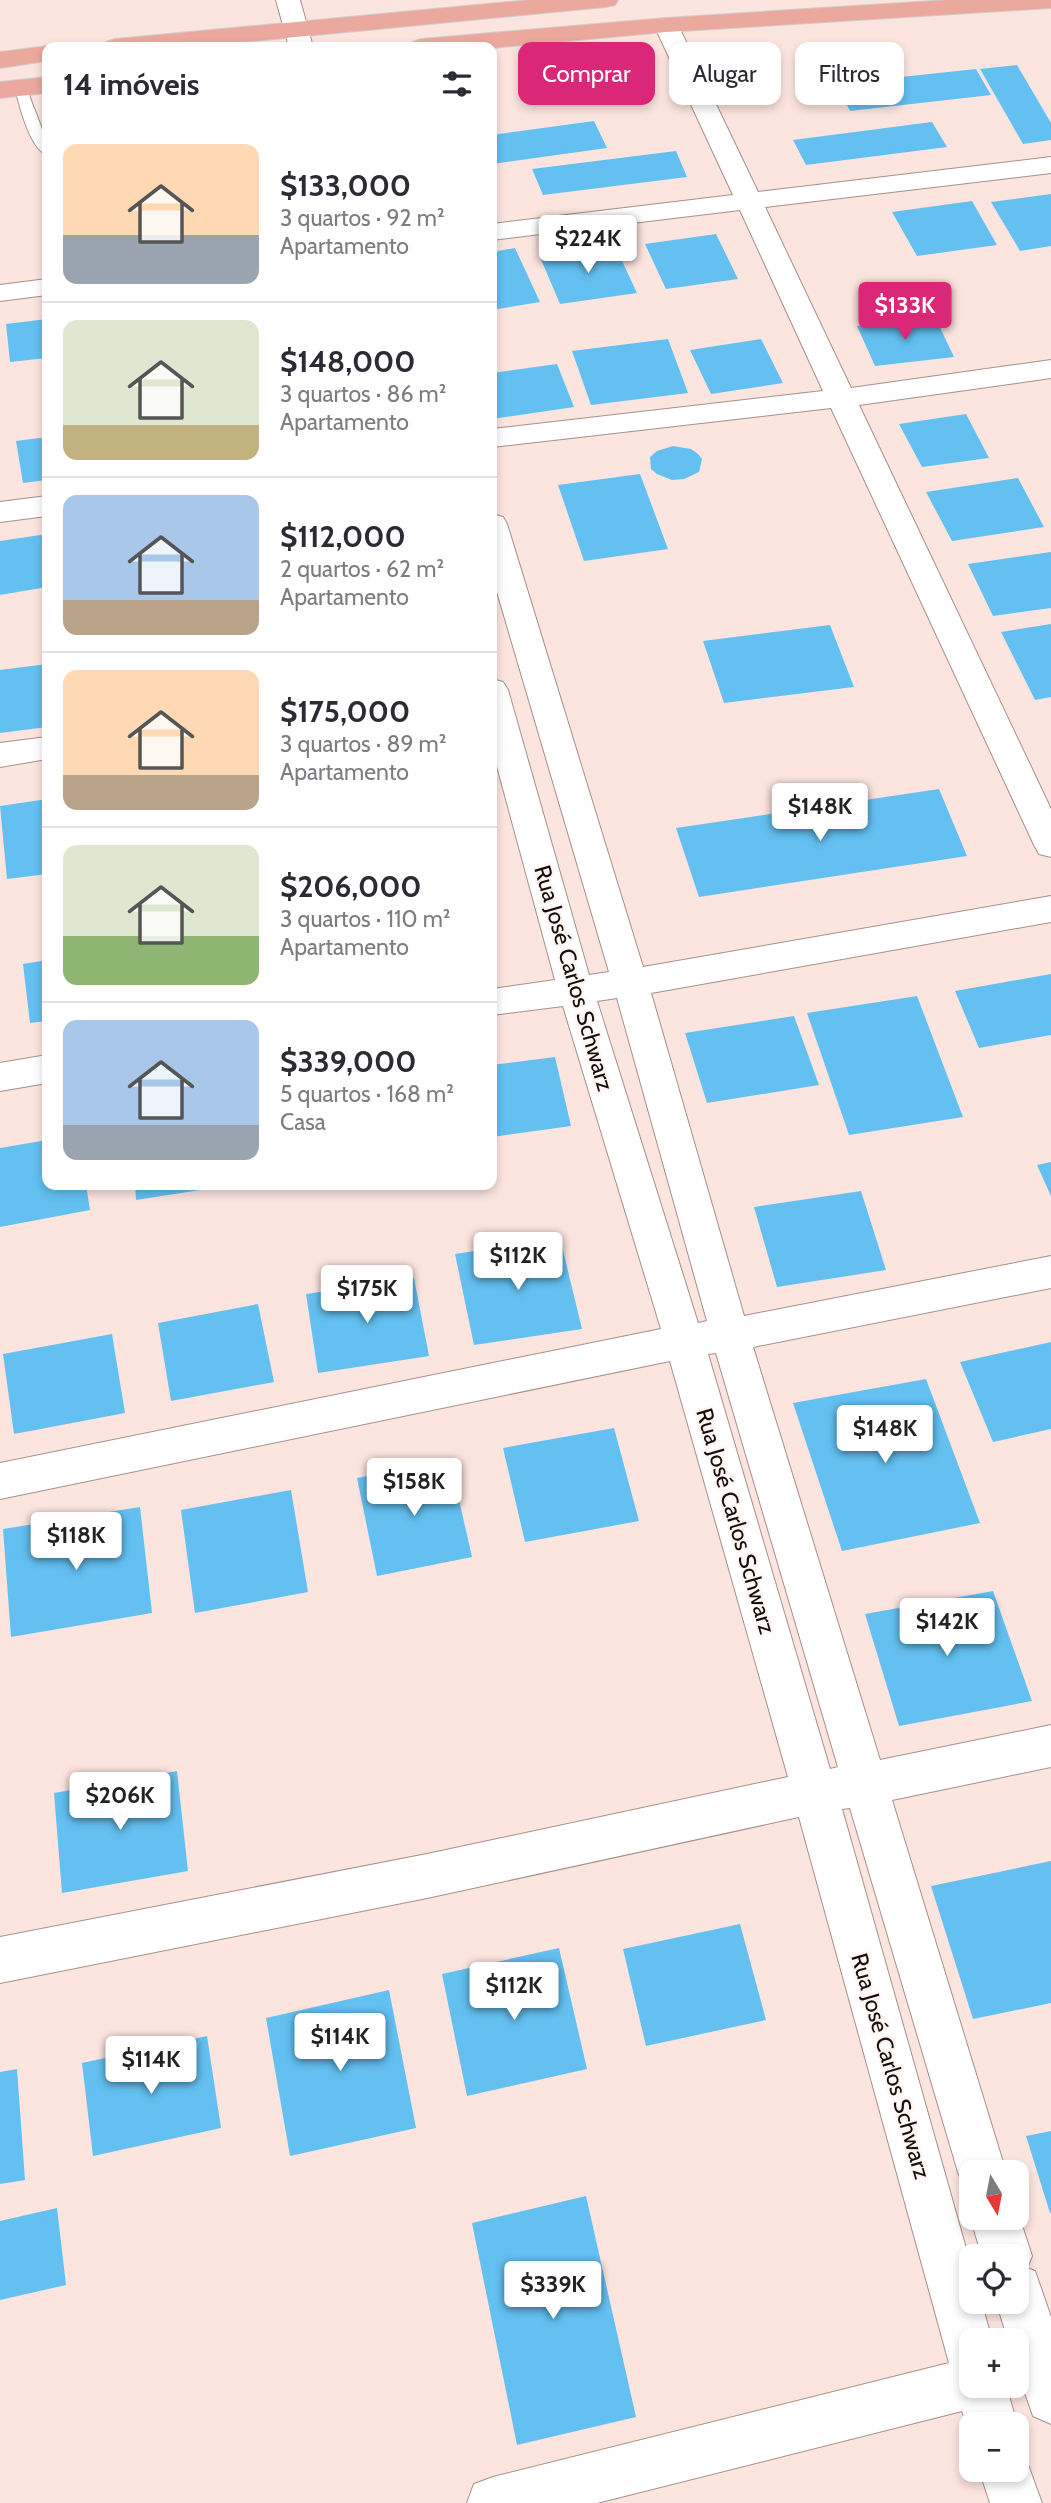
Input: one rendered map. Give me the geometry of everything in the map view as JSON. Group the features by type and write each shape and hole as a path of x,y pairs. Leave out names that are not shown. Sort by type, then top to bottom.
{"main road":[{"path":"217,42 298,38 606,0"},
{"path":"477,42 666,25 1051,1"},
{"path":"0,60 42,55"},
{"path":"10,89 42,86"}],"street":[{"path":"288,0 298,38"},
{"path":"666,25 1051,845"},
{"path":"497,231 1051,165"},
{"path":"0,293 42,288"},
{"path":"497,437 842,398 1051,369"},
{"path":"0,512 42,507"},
{"name":"Rua José Carlos Schwarz","path":"497,541 630,983 730,1335 978,2160"},
{"name":"Rua José Carlos Schwarz","path":"497,708 576,990 684,1341 815,1792 964,2328"},
{"path":"0,755 42,749"},
{"path":"497,1001 630,983 1051,909"},
{"path":"0,1077 42,1070"},
{"path":"0,1481 684,1341 730,1335 1051,1272"},
{"path":"0,1960 427,1876 815,1792 1051,1746"},
{"path":"1024,2314 1039,2373"},
{"path":"493,2503 959,2386"},
{"path":"1009,2482 1016,2503"}],"lane":[{"path":"10,89 42,144"}],"building":[{"path":"1017,65 1051,123 1051,140 1023,144 980,69"},
{"path":"976,69 991,95 904,105 904,77"},
{"path":"847,105 903,105 850,111"},
{"path":"594,121 607,148 497,163 497,134"},
{"path":"932,122 947,147 806,165 793,140"},
{"path":"676,151 687,177 543,195 532,169"},
{"path":"1051,194 1051,246 1020,251 991,202"},
{"path":"972,201 997,245 917,256 892,212"},
{"path":"716,234 738,279 666,289 645,244"},
{"path":"615,246 637,293 560,304 540,257"},
{"path":"515,248 540,302 497,309 497,251"},
{"path":"935,317 954,357 875,366 857,326"},
{"path":"42,320 42,359 10,362 6,324"},
{"path":"668,339 688,393 591,405 572,351"},
{"path":"761,339 783,383 711,394 690,350"},
{"path":"557,364 574,407 497,418 497,372"},
{"path":"966,414 989,458 922,467 899,424"},
{"path":"42,438 42,481 23,483 16,441"},
{"path":"673,446 691,449 698,454 702,459 699,472 684,479 672,480 651,469 650,457 657,451"},
{"path":"640,474 668,549 584,561 558,485"},
{"path":"1018,478 1044,527 952,541 926,492"},
{"path":"42,535 42,588 0,595 0,541"},
{"path":"1051,552 1051,608 993,616 968,564"},
{"path":"1051,624 1051,697 1035,700 1001,632"},
{"path":"830,625 854,687 724,703 703,641"},
{"path":"42,665 42,728 0,733 0,670"},
{"path":"939,789 967,856 699,897 676,828"},
{"path":"42,800 42,875 7,879 0,806"},
{"path":"42,961 42,1022 30,1023 23,964"},
{"path":"1051,974 1051,1035 979,1048 955,991"},
{"path":"917,996 963,1117 849,1135 807,1013"},
{"path":"794,1016 819,1085 707,1103 685,1033"},
{"path":"555,1057 571,1126 497,1136 497,1064"},
{"path":"42,1141 42,1190 87,1190 90,1210 0,1227 0,1148"},
{"path":"1051,1162 1051,1196 1037,1165"},
{"path":"135,1190 200,1190 136,1200"},
{"path":"861,1191 886,1270 777,1287 754,1207"},
{"path":"560,1238 582,1329 474,1345 455,1254"},
{"path":"414,1278 429,1356 318,1373 306,1294"},
{"path":"258,1304 274,1382 171,1401 158,1323"},
{"path":"112,1334 125,1413 14,1434 3,1354"},
{"path":"1051,1342 1051,1429 993,1442 960,1362"},
{"path":"926,1379 980,1523 842,1551 793,1403"},
{"path":"614,1428 639,1521 525,1542 503,1448"},
{"path":"450,1460 472,1557 377,1576 357,1478"},
{"path":"291,1490 308,1592 195,1613 181,1510"},
{"path":"140,1507 152,1613 11,1637 3,1529"},
{"path":"993,1591 1032,1701 899,1726 865,1614"},
{"path":"177,1771 188,1871 62,1893 54,1793"},
{"path":"1051,1861 1051,2003 973,2019 931,1886"},
{"path":"740,1924 766,2020 646,2046 623,1949"},
{"path":"559,1948 587,2069 467,2096 442,1974"},
{"path":"389,1990 416,2128 290,2156 266,2018"},
{"path":"207,2036 221,2128 93,2156 82,2063"},
{"path":"17,2069 25,2180 0,2184 0,2072"},
{"path":"1051,2131 1051,2213 1050,2213 1026,2136"},
{"path":"586,2196 636,2417 517,2445 472,2223"},
{"path":"57,2208 66,2285 0,2300 0,2221"}]}
